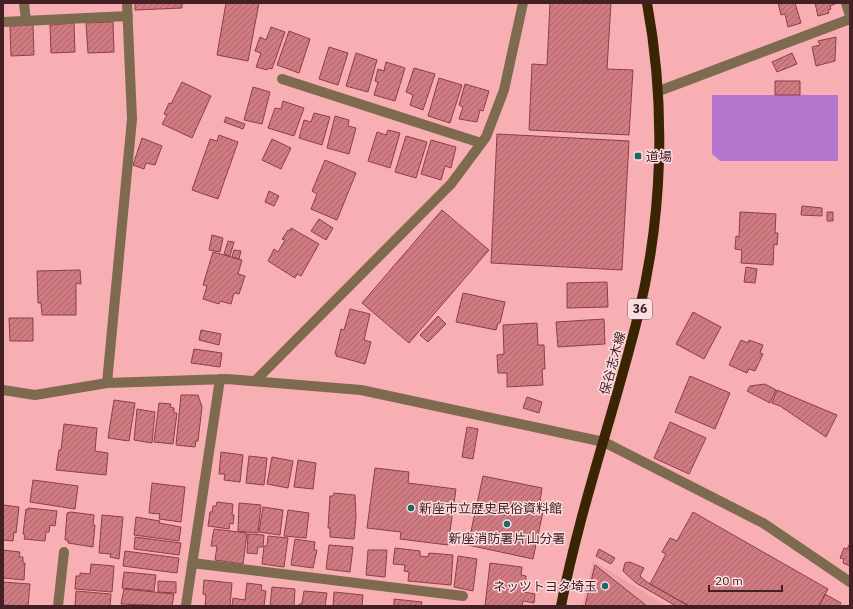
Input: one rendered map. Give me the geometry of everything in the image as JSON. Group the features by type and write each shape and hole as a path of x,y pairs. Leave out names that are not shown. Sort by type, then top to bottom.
{"main road":[{"name":"保谷志木線","path":"561,606 569,563 639,316 650,260 659,172 659,91 653,33 647,3"}],"street":[{"path":"24,3 26,20"},
{"path":"107,383 132,119 127,3"},
{"path":"255,381 451,184 486,137 504,90 522,3"},
{"path":"846,3 850,16"},
{"path":"3,22 128,16"},
{"path":"659,91 850,19"},
{"path":"282,79 481,143"},
{"path":"186,605 220,379"},
{"path":"3,390 35,394 107,383 220,379 361,390 604,442 763,523 850,582"},
{"path":"58,606 64,552"},
{"path":"192,563 463,596"}],"shaded area":[{"path":"712,95 838,95 838,161 720,161 712,154"},
{"name":"ネッツトヨタ埼玉","path":"593,561 667,606 582,606"}],"building":[{"path":"135,3 182,3 182,8 135,10"},
{"path":"226,3 259,3 248,61 217,55"},
{"path":"550,3 611,3 607,69 633,70 629,135 529,130 532,64 547,65"},
{"path":"778,3 795,3 801,23 788,27 785,14 781,15"},
{"path":"815,3 835,4 830,6 831,9 828,10 829,13 818,16"},
{"path":"113,22 114,52 88,53 86,23"},
{"path":"74,23 75,52 51,53 50,25"},
{"path":"33,25 34,55 11,56 10,26"},
{"path":"271,27 285,32 272,69 268,68 267,70 256,67 261,53 255,51 260,37 266,40"},
{"path":"289,31 310,39 299,73 277,65"},
{"path":"836,37 835,61 816,66 812,47 820,45 818,41"},
{"path":"329,47 348,53 338,85 319,79"},
{"path":"356,53 377,60 368,92 346,86"},
{"path":"792,53 797,64 777,72 772,62"},
{"path":"386,62 405,68 395,101 374,95 378,82 375,81 378,69 384,71"},
{"path":"414,68 435,74 423,110 410,105 413,95 406,92"},
{"path":"439,78 462,85 450,123 428,116"},
{"path":"775,81 800,81 800,95 775,95"},
{"path":"182,82 211,96 192,138 162,124 167,115 164,114 169,103 171,104"},
{"path":"465,84 489,91 483,111 480,110 477,122 459,119 463,107 459,105"},
{"path":"253,87 270,92 262,124 244,120"},
{"path":"283,101 304,108 294,136 268,128 275,108 281,109"},
{"path":"314,113 330,117 322,145 299,138 304,120 311,122"},
{"path":"335,116 349,120 348,126 356,128 349,154 327,148"},
{"path":"226,117 245,124 243,129 224,122"},
{"path":"388,130 400,133 390,168 368,161 377,132 386,135"},
{"path":"497,134 629,141 622,270 491,263"},
{"path":"219,135 238,142 218,199 192,190 210,139 217,141"},
{"path":"406,136 427,142 416,178 395,172"},
{"path":"142,138 162,146 155,165 146,163 144,169 133,165"},
{"path":"272,139 291,148 281,169 262,160"},
{"path":"431,140 456,147 451,168 445,166 441,180 421,174"},
{"path":"325,160 356,173 337,220 311,209 317,194 312,191"},
{"path":"269,191 279,196 274,206 265,202"},
{"path":"802,206 822,208 822,216 801,215"},
{"path":"442,210 489,250 409,343 362,303"},
{"path":"740,212 776,214 775,233 778,233 777,245 774,244 773,265 741,263 742,250 735,249 736,236 739,237"},
{"path":"827,212 833,212 833,221 827,221"},
{"path":"319,219 333,228 326,240 311,231"},
{"path":"291,228 319,244 301,276 297,274 295,278 268,261 274,249 278,252 285,240 282,239"},
{"path":"212,235 223,238 220,252 209,250"},
{"path":"228,241 234,242 230,256 224,254"},
{"path":"234,250 241,251 239,259 232,257"},
{"path":"213,252 242,260 238,274 245,276 239,294 234,293 231,304 220,301 219,304 203,299 207,286 203,285"},
{"path":"746,267 757,269 755,283 744,282"},
{"path":"80,270 81,284 76,283 76,315 42,315 41,303 38,303 37,271"},
{"path":"607,282 608,307 567,308 567,283"},
{"path":"463,293 505,302 500,323 498,323 496,330 456,322"},
{"path":"350,309 370,314 364,340 371,342 365,364 336,356 337,354 335,354 341,329 344,330"},
{"path":"693,312 721,327 704,359 676,344"},
{"path":"438,316 446,324 428,342 420,335"},
{"path":"9,318 33,318 33,341 10,341"},
{"path":"604,319 605,344 558,347 556,322"},
{"path":"537,323 538,345 544,345 545,369 542,369 543,385 507,387 507,373 498,373 497,355 504,354 503,325"},
{"path":"201,330 221,334 219,345 199,340"},
{"path":"741,340 748,343 749,340 763,345 760,353 763,354 755,371 749,369 747,373 729,365"},
{"path":"194,349 222,353 220,367 191,363"},
{"path":"690,376 730,393 715,429 675,412"},
{"path":"765,384 776,390 770,403 747,391 750,386"},
{"path":"777,390 837,415 826,437 780,406 772,403"},
{"path":"181,395 198,395 202,407 198,441 196,441 195,447 176,445"},
{"path":"527,397 542,402 539,413 523,408"},
{"path":"114,400 135,403 129,441 108,438"},
{"path":"159,403 171,404 170,407 174,408 174,413 177,413 173,444 154,442"},
{"path":"137,409 155,412 152,443 134,440"},
{"path":"670,422 706,438 689,474 654,458"},
{"path":"64,424 97,428 95,451 108,453 106,475 56,470 59,450 61,450"},
{"path":"467,427 478,429 473,459 462,457"},
{"path":"221,452 243,455 240,482 224,480 225,474 219,474"},
{"path":"249,456 267,458 264,485 246,483"},
{"path":"272,457 293,461 288,488 267,484"},
{"path":"298,460 316,463 313,489 294,487"},
{"name":"新座市立歴史民俗資料館","path":"375,468 409,472 408,483 456,489 448,545 400,539 401,532 367,528"},
{"name":"新座消防署片山分署","path":"483,476 542,488 540,501 545,502 533,559 468,545"},
{"path":"33,480 78,486 75,509 30,502"},
{"path":"152,483 185,487 181,522 159,519 160,514 149,513"},
{"path":"334,493 355,495 356,517 354,539 330,537 330,528 328,528 330,496 333,496"},
{"path":"217,502 233,504 233,524 230,523 229,529 208,526 210,512 212,512 213,506 216,506"},
{"path":"239,503 261,505 258,533 238,531"},
{"path":"3,505 19,507 16,533 14,532 13,541 3,540"},
{"path":"263,507 283,510 280,535 259,532"},
{"path":"28,508 57,511 55,526 50,525 49,532 46,532 45,541 24,539 25,535 23,534 26,509 28,510"},
{"path":"288,510 309,513 306,538 284,536"},
{"path":"71,512 94,515 93,525 95,525 93,547 68,543 68,540 65,540 67,513"},
{"path":"693,512 828,589 819,606 689,606 650,584 666,554 662,552 670,538 677,541"},
{"path":"102,515 123,517 119,559 110,557 111,554 99,553"},
{"path":"136,517 160,521 159,523 181,527 179,541 134,535"},
{"path":"214,529 247,533 243,564 215,560 217,546 211,546"},
{"path":"248,534 264,535 263,547 258,547 257,554 247,553"},
{"path":"268,536 288,538 284,567 262,564 264,546 267,546"},
{"path":"135,537 181,543 179,555 134,549"},
{"path":"295,539 315,542 314,550 317,550 313,568 291,565"},
{"path":"850,543 850,566 843,563 844,559 840,558 844,548 847,549"},
{"path":"329,545 353,547 350,572 326,569"},
{"path":"395,548 420,551 420,556 428,557 429,553 453,555 451,585 408,581 409,572 404,571 405,565 393,564"},
{"path":"599,549 615,558 611,564 596,556"},
{"path":"3,550 20,552 19,557 23,557 23,563 25,563 24,580 3,578"},
{"path":"368,550 387,550 385,577 366,575"},
{"path":"125,551 179,558 177,573 123,566"},
{"path":"458,556 477,559 473,591 454,587"},
{"path":"630,562 644,568 640,576 647,582 689,606 676,606 636,583 623,571 625,563"},
{"path":"490,563 522,567 521,575 526,576 524,592 535,594 534,603 523,601 522,606 485,606"},
{"path":"91,564 114,566 112,592 75,589 76,576 80,576 80,573 90,574"},
{"name":"ネッツトヨタ埼玉","path":"595,565 647,606 585,606"},
{"path":"124,572 156,575 154,591 122,588"},
{"path":"204,580 232,583 230,606 205,606 206,595 203,594"},
{"path":"158,581 176,582 176,593 158,592"},
{"path":"3,582 30,584 28,606 3,605"},
{"path":"247,583 262,585 261,590 266,591 264,606 232,606 233,598 245,600"},
{"path":"272,587 295,589 294,606 270,606"},
{"path":"124,589 174,594 172,606 121,604"},
{"path":"76,591 111,594 110,606 75,606"},
{"path":"304,591 327,593 325,606 297,606 302,603"},
{"path":"334,592 363,595 362,606 333,606"},
{"path":"825,594 841,603 839,606 819,606"},
{"path":"394,599 422,602 421,606 394,606"}],"place":[{"name":"道場","path":"638,156"},
{"name":"新座市立歴史民俗資料館","path":"411,508"},
{"name":"新座消防署片山分署","path":"507,524"},
{"name":"ネッツトヨタ埼玉","path":"605,586"}]}
